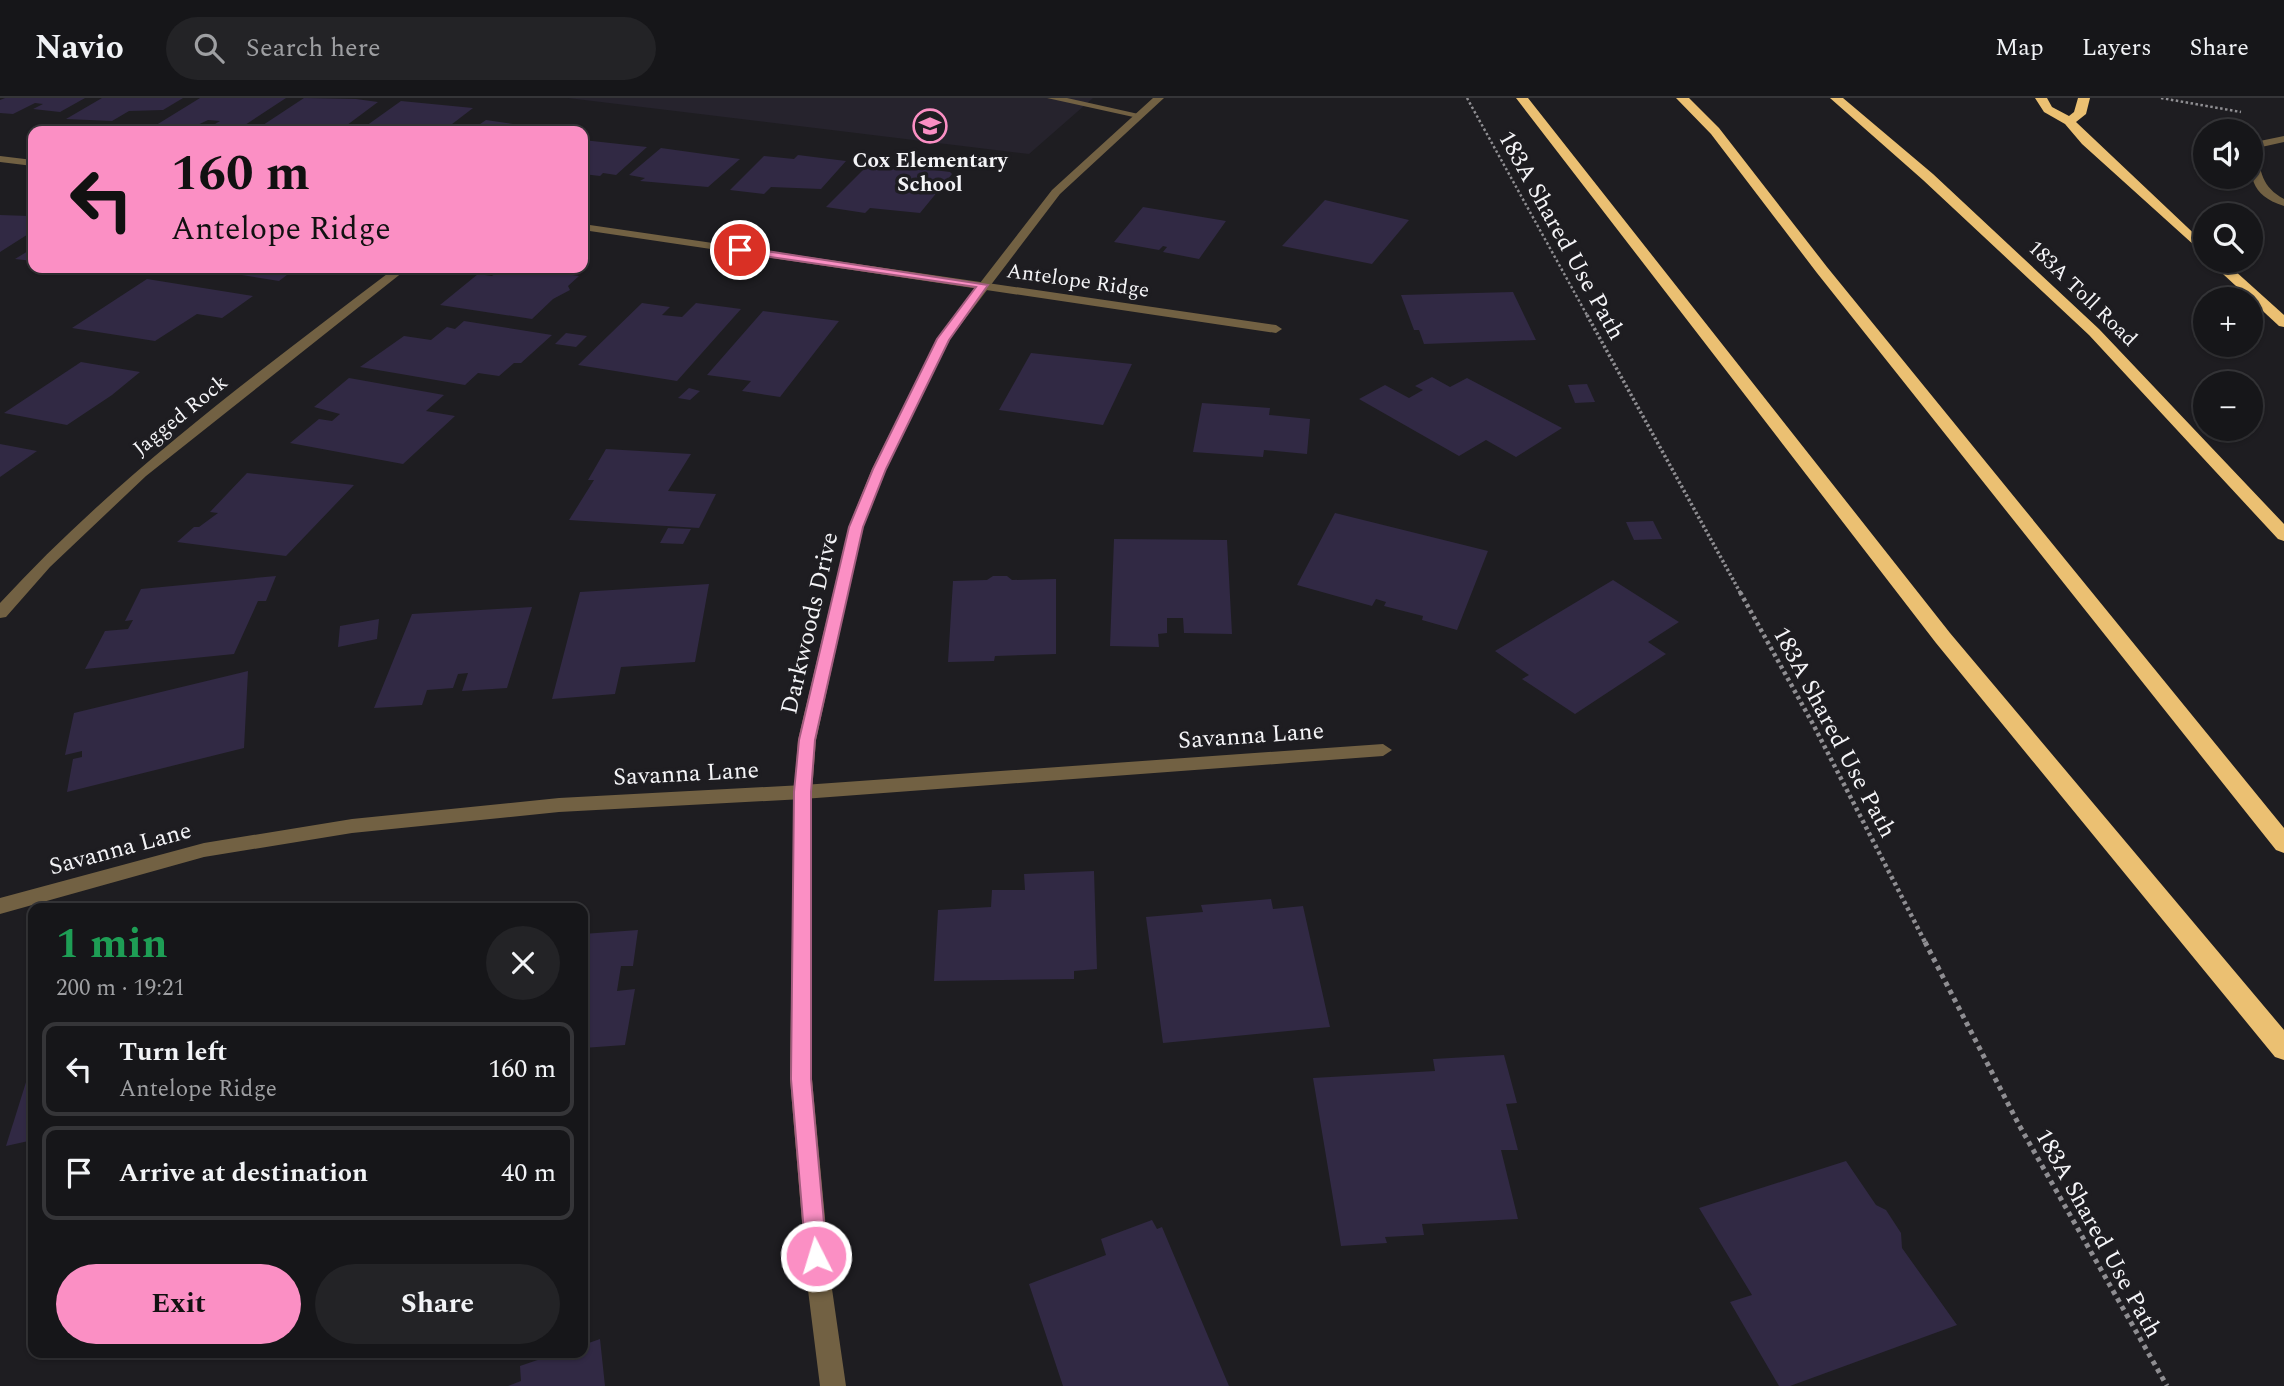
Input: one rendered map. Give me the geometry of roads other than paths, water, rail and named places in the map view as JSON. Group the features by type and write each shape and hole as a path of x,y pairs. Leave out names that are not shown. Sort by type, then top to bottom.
{"highway":[{"path":"1522,98 1943,638 2284,1049"},
{"path":"1682,98 1714,131 1822,270 2284,844"},
{"name":"183A Toll Road","path":"1836,98 1928,177 2094,332 2284,535"},
{"path":"2041,98 2048,109 2069,121 2086,141 2193,240"},
{"path":"2069,121 2080,114 2084,98"},
{"path":"2229,273 2284,323"}],"street":[{"path":"1052,98 1138,115"},
{"name":"Darkwoods Drive","path":"833,1386 819,1282 801,1079 803,792 807,740 856,527 879,469 943,339 1056,192 1159,98"},
{"path":"2284,139 2252,146 2255,181 2268,195 2284,203"},
{"path":"0,159 28,162"},
{"name":"Antelope Ridge","path":"588,229 1276,328"},
{"name":"Jagged Rock","path":"0,613 82,525 140,474 396,273"},
{"name":"Savanna Lane","path":"0,906 204,850 352,826 559,805 803,792 1383,750"}],"place":[{"name":"Cox Elementary School","path":"930,126"}]}
